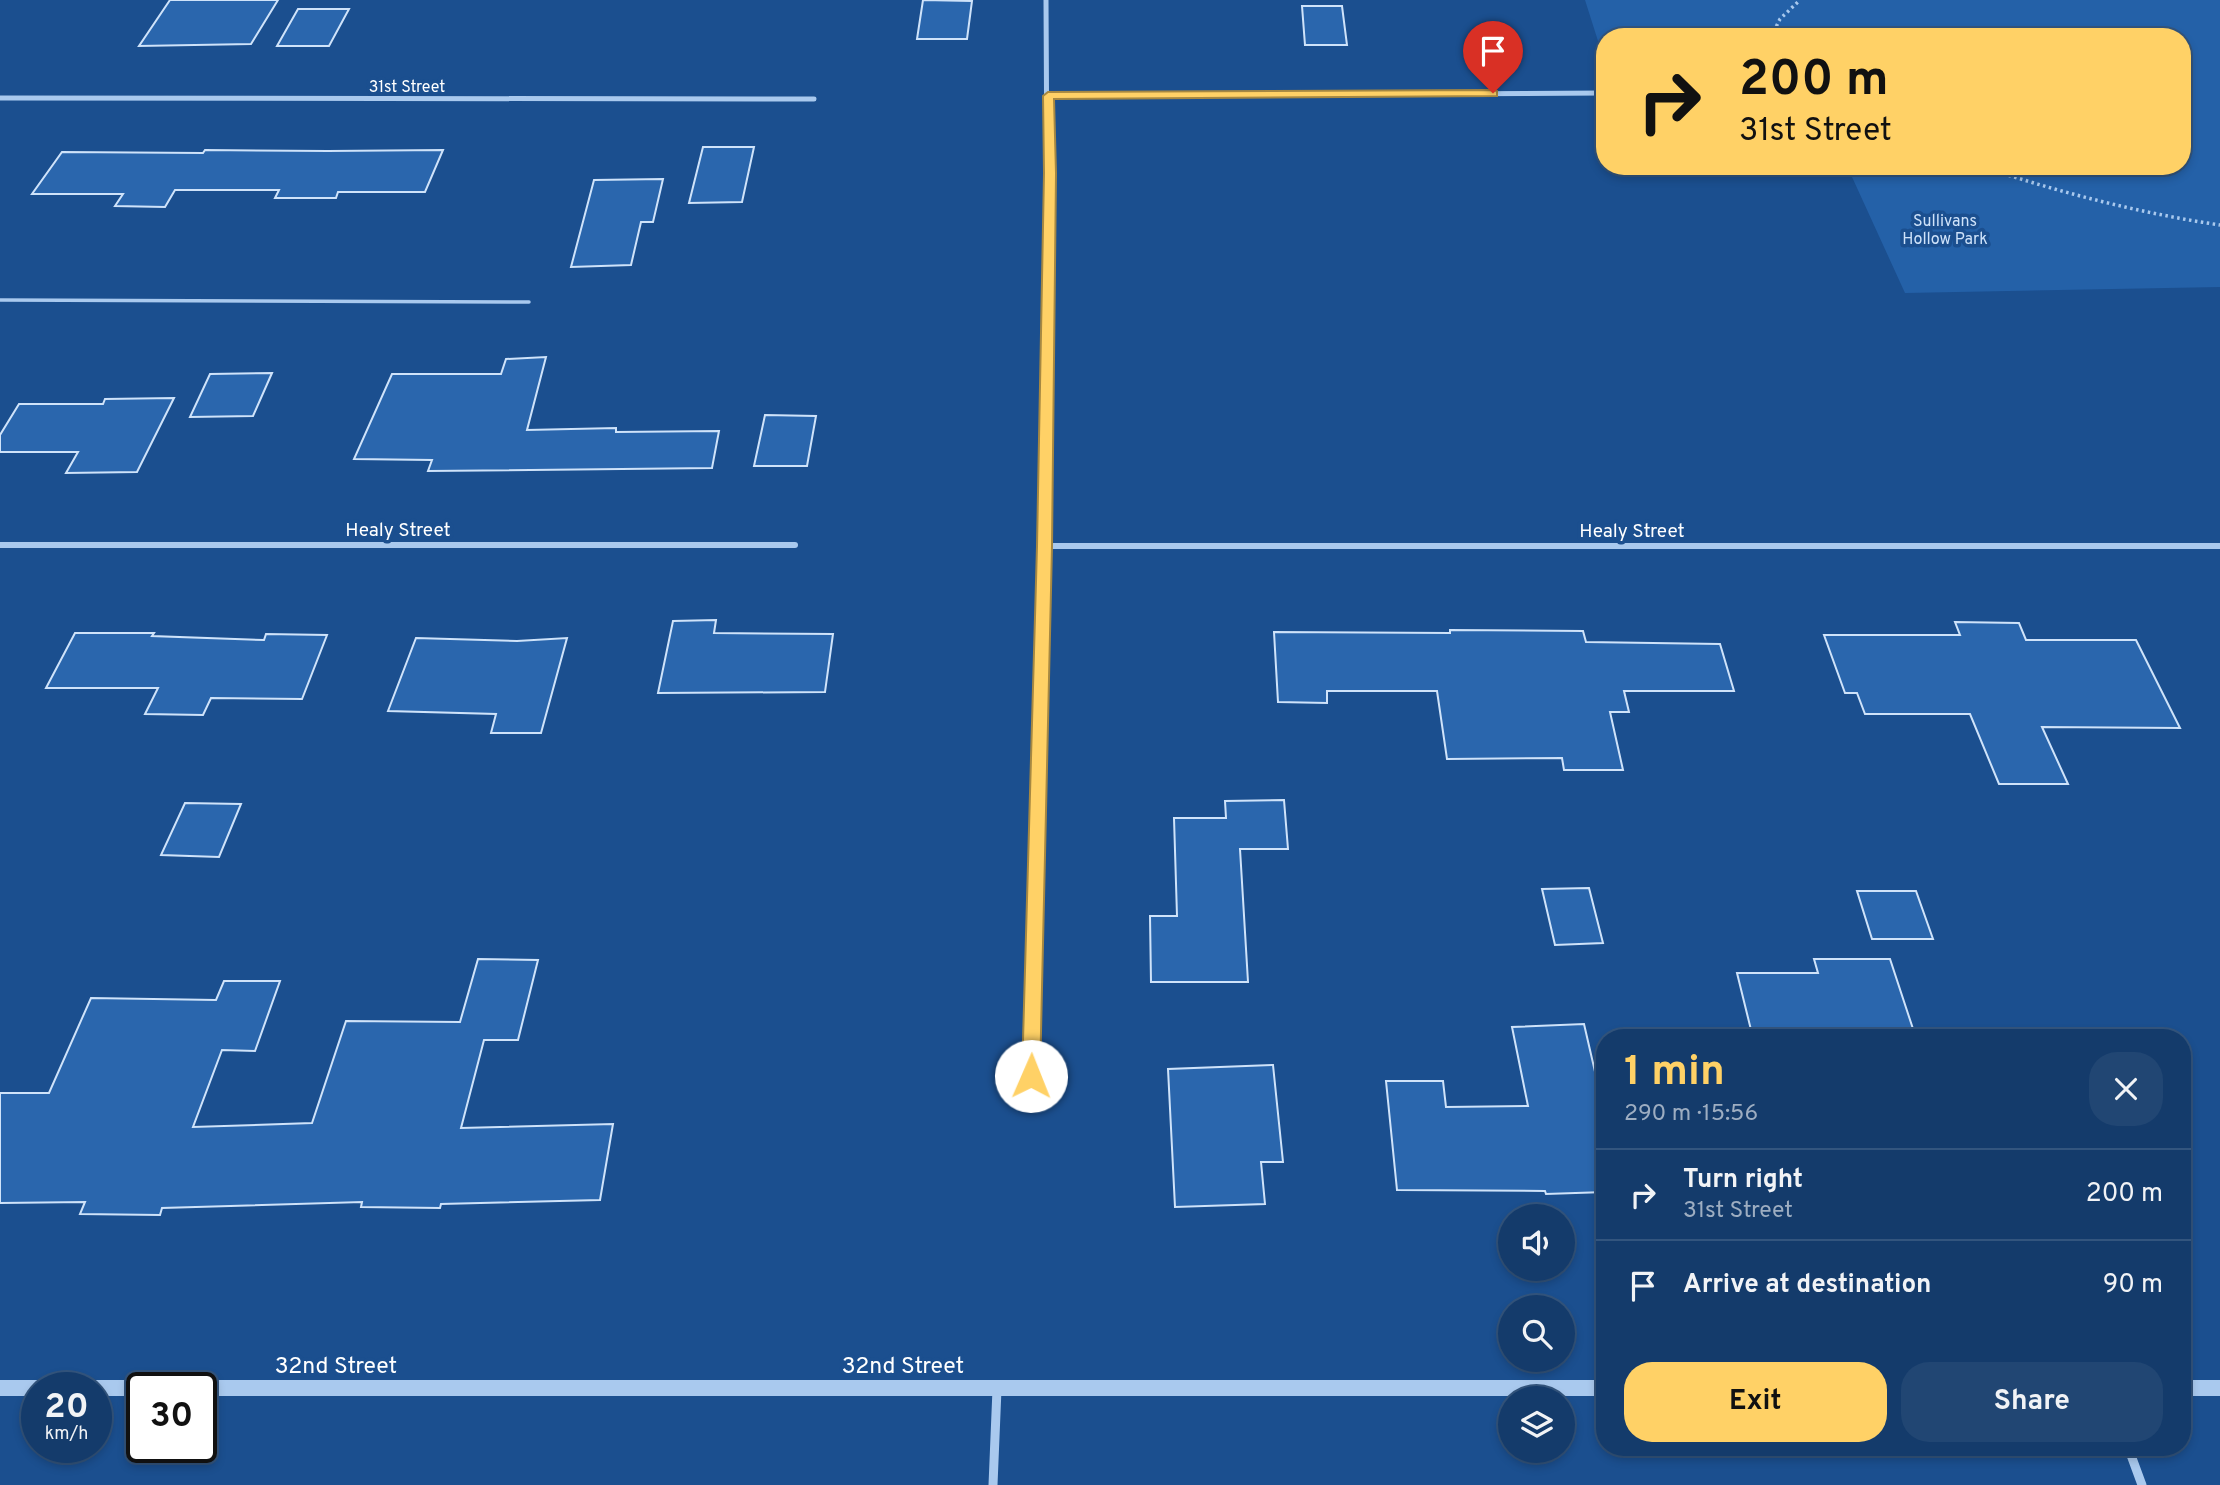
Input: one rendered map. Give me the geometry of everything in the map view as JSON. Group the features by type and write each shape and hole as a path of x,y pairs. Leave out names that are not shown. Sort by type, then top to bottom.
{"street":[{"path":"1031,1076 1045,546 1050,173 1046,0"},
{"path":"1048,96 1596,93"},
{"name":"31st Street","path":"0,98 814,99"},
{"name":"Healy Street","path":"0,545 795,545"},
{"name":"Healy Street","path":"1045,546 2220,546"},
{"path":"0,1388 21,1388"},
{"name":"32nd Street","path":"217,1388 1596,1388"},
{"path":"993,1485 997,1388"},
{"path":"2191,1388 2220,1388"},
{"path":"2131,1456 2142,1485"}],"lane":[{"path":"0,300 529,302"}],"path":[{"path":"1776,28 1780,19 1800,0"},
{"path":"2007,175 2041,186 2186,220 2220,225"}],"green space":[{"name":"Sullivans Hollow Park","path":"1585,0 2220,0 2220,287 1905,293 1851,175 2191,175 2191,28 1596,28 1596,35"}],"building":[{"path":"170,0 278,0 251,44 139,46"},
{"path":"923,0 972,1 967,39 917,39"},
{"path":"1302,6 1342,6 1347,45 1305,45"},
{"path":"298,9 349,9 329,46 277,46"},
{"path":"703,147 754,147 742,202 689,203"},
{"path":"205,150 443,150 425,192 338,192 336,198 275,198 279,190 175,190 165,207 115,206 123,194 32,194 62,152 203,153"},
{"path":"663,179 653,222 641,222 631,265 571,267 594,180"},
{"path":"546,357 527,430 616,428 616,432 719,431 712,468 428,471 432,460 354,459 392,374 501,374 506,359"},
{"path":"272,373 253,416 190,417 210,374"},
{"path":"174,398 137,472 66,473 78,452 0,452 0,435 19,404 103,404 105,399"},
{"path":"765,415 816,416 807,466 754,466"},
{"path":"716,620 714,633 833,634 825,692 658,693 673,621"},
{"path":"1955,622 2019,623 2026,640 2136,640 2180,728 2042,727 2068,784 1999,784 1970,714 1865,714 1857,693 1845,693 1824,635 1960,635"},
{"path":"1450,630 1583,631 1586,642 1720,644 1734,691 1624,691 1629,712 1610,712 1623,770 1564,770 1562,758 1447,759 1437,691 1327,691 1327,703 1278,702 1274,632 1450,633"},
{"path":"75,633 154,633 152,636 264,640 266,634 327,635 302,699 211,698 203,715 145,714 158,688 46,688"},
{"path":"416,638 517,641 567,638 541,733 491,733 496,714 388,711"},
{"path":"1284,800 1288,849 1240,849 1248,982 1151,982 1150,916 1177,916 1174,818 1226,818 1225,801"},
{"path":"185,803 241,804 219,857 161,855"},
{"path":"1589,888 1603,943 1555,945 1542,889"},
{"path":"1857,891 1916,891 1933,939 1872,939"},
{"path":"478,959 538,960 518,1040 484,1040 461,1128 613,1124 600,1200 441,1204 440,1208 361,1207 362,1202 162,1208 160,1215 80,1214 85,1202 0,1203 0,1093 49,1093 91,998 216,1000 224,981 280,981 255,1051 222,1050 193,1127 312,1123 346,1021 460,1022"},
{"path":"1814,959 1890,959 1913,1029 1751,1029 1737,973 1818,973"},
{"path":"1584,1024 1596,1076 1596,1192 1546,1194 1545,1191 1397,1190 1386,1081 1443,1081 1446,1107 1528,1106 1512,1027"},
{"path":"1273,1065 1283,1162 1261,1162 1265,1204 1175,1207 1168,1069"}],"route":[{"path":"1031,1076 1045,546 1050,173 1048,96 1493,93"}]}
